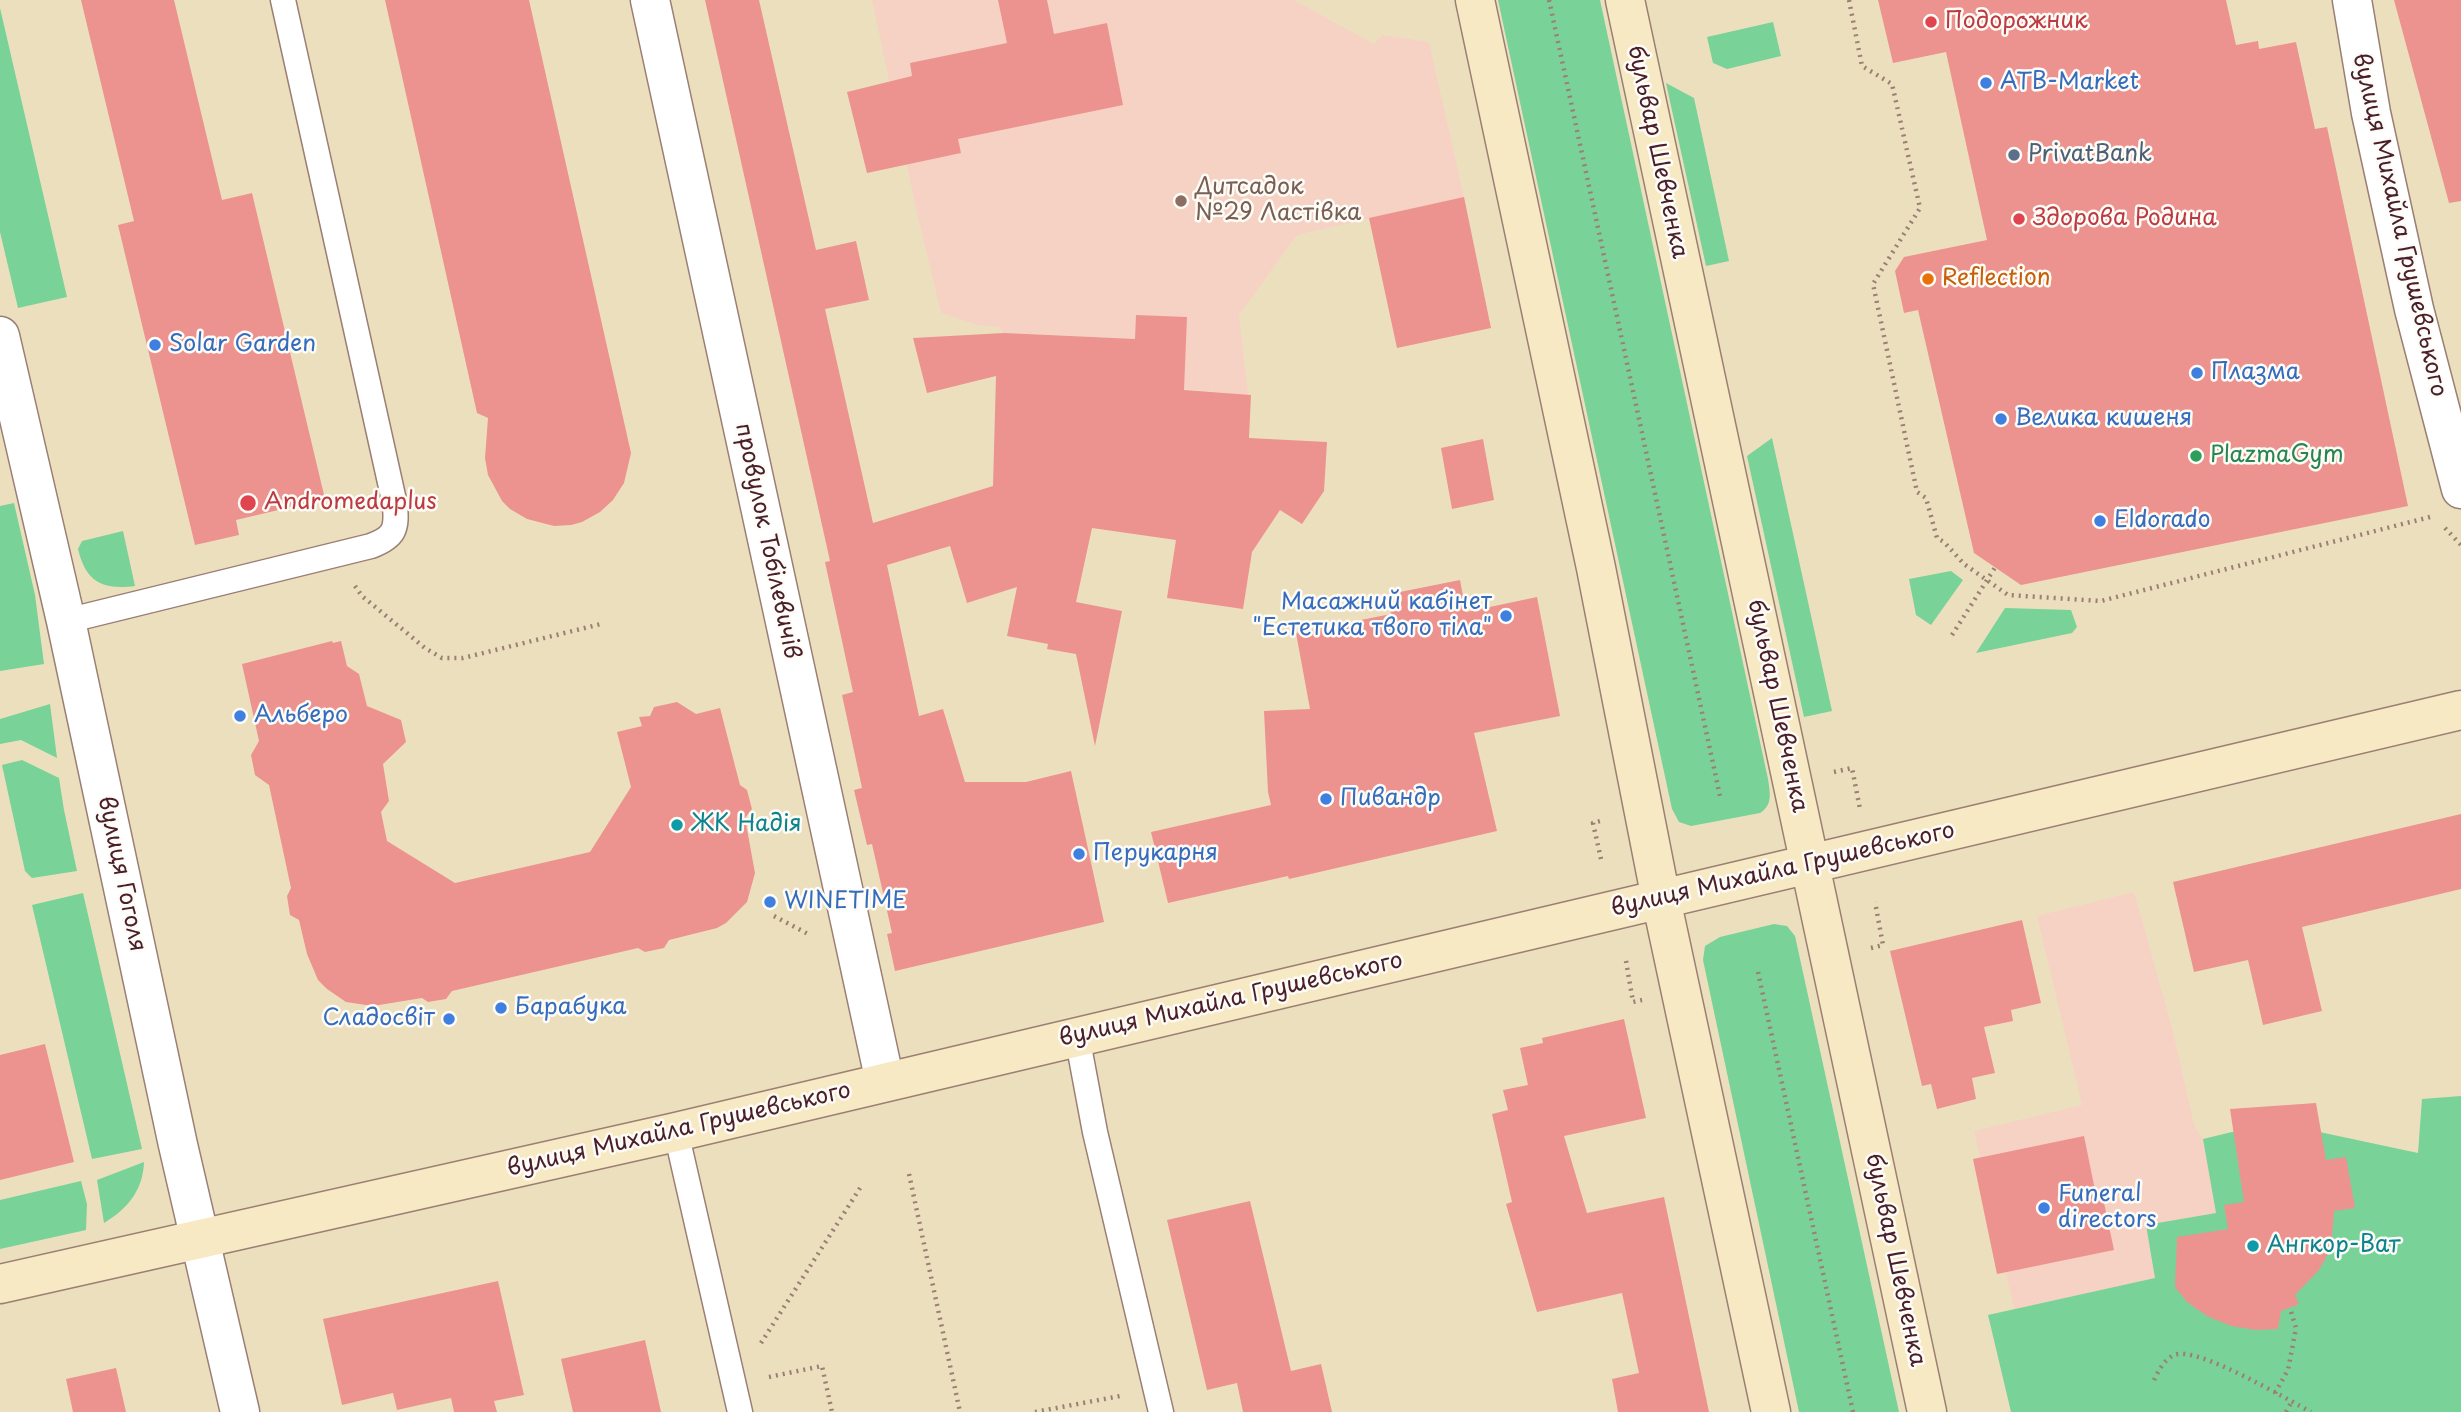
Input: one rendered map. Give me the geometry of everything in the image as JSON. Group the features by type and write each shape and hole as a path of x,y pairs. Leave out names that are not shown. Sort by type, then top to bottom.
{"main road":[{"path":"1475,0 1597,568 1661,899 1771,1412"},
{"name":"бульвар Шевченка","path":"1625,0 1927,1412"},
{"name":"вулиця Михайла Грушевського","path":"0,1284 676,1132 2461,710"}],"street":[{"name":"провулок Тобілевичів","path":"650,0 885,1082"},
{"name":"вулиця Михайла Грушевського","path":"2351,0 2371,113 2414,309 2461,489"},
{"name":"вулиця Гоголя","path":"0,336 66,621 178,1145 240,1412"}],"lane":[{"path":"66,621 384,541 395,527 395,505 283,0"},
{"path":"1077,1037 1095,1132 1158,1400"},
{"path":"676,1132 740,1412"}],"path":[{"path":"1549,0 1720,796"},
{"path":"1849,0 1862,66 1892,84 1920,208 1873,284 1917,492 1926,498 1937,538 1964,564 2008,595 2101,601 2433,516"},
{"path":"2442,526 2461,545"},
{"path":"344,552 351,579 362,596 425,648 442,658 463,658 601,624"},
{"path":"1952,635 1996,566"},
{"path":"1853,768 1861,816"},
{"path":"1593,823 1601,859"},
{"path":"1870,948 1883,945 1875,902"},
{"path":"774,916 794,927"},
{"path":"1626,961 1633,1002"},
{"path":"1758,972 1853,1412"},
{"path":"909,1174 960,1412"},
{"path":"734,1385 862,1185"},
{"path":"2275,1393 2288,1370 2296,1328 2290,1308"},
{"path":"2154,1380 2168,1359 2184,1353 2227,1369 2311,1412"},
{"path":"734,1385 822,1366 832,1412"},
{"path":"1035,1412 1158,1400"},
{"path":"2286,1412 2291,1401"}],"shaded area":[{"name":"Дитсадок №29 Ластівка","path":"872,0 1294,0 1374,44 1382,35 1429,42 1464,197 1297,235 1239,315 1248,395 1184,389 1135,339 1004,333 999,327 978,325 941,313"},
{"path":"2134,892 2170,1020 2195,1128 2203,1139 2216,1213 2146,1225 2156,1278 2014,1309 2006,1273 1997,1274 1973,1159 1980,1157 1974,1131 2082,1105 2037,916"}],"green space":[{"path":"1498,0 1600,0 1768,779 1769,802 1760,813 1691,826 1679,822 1672,809"},
{"path":"0,8 67,297 18,308 0,232"},
{"path":"1773,22 1781,56 1727,69 1713,63 1707,37"},
{"path":"1666,83 1694,98 1729,261 1706,266"},
{"path":"1772,438 1832,711 1804,717 1747,456"},
{"path":"14,503 35,595 44,664 0,671 0,506"},
{"path":"123,531 135,586 105,585 91,576 78,549 82,541"},
{"path":"1951,571 1963,580 1931,625 1916,615 1909,579"},
{"path":"2005,608 2071,610 2077,627 2072,633 1976,653"},
{"path":"50,704 57,758 21,740 0,744 0,719"},
{"path":"22,760 59,778 77,871 32,878 25,871 2,765"},
{"path":"83,893 142,1149 92,1159 32,905"},
{"path":"1774,924 1787,926 1795,936 1899,1412 1799,1412 1703,960 1705,946 1720,937"},
{"path":"2461,1096 2461,1412 2011,1412 1988,1315 2155,1278 2146,1225 2216,1213 2203,1139 2232,1132 2296,1127 2418,1153 2422,1099"},
{"path":"144,1162 141,1182 132,1198 120,1212 104,1223 97,1180"},
{"path":"81,1181 87,1204 86,1230 0,1249 0,1200"}],"building":[{"path":"81,0 174,0 222,200 252,193 325,499 236,520 239,535 195,545 118,225 134,221"},
{"path":"385,0 529,0 631,453 624,483 613,500 600,512 582,522 554,526 527,519 502,501 488,475 485,458 488,418 477,413"},
{"path":"705,0 759,0 816,250 856,241 869,300 825,309 873,523 993,486 996,376 927,393 913,338 1004,333 1135,339 1136,315 1187,317 1184,390 1251,395 1249,438 1327,442 1324,491 1302,524 1280,510 1252,552 1243,609 1167,598 1176,540 1092,528 1076,602 1122,611 1095,746 1076,654 1047,649 1048,644 1007,636 1017,587 967,603 950,546 887,565 919,716 943,709 965,782 1026,782 1071,771 1104,922 895,971 887,934 892,933 872,844 867,845 854,790 862,788 842,695 853,692 825,562 830,561"},
{"path":"998,0 1047,0 1054,34 1107,23 1123,105 958,139 961,153 867,173 847,92 912,76 910,63 1007,43"},
{"path":"1878,0 2226,0 2236,45 2258,41 2259,49 2296,42 2315,129 2327,127 2408,506 2021,585 1974,553 1918,310 1904,313 1895,271 1904,257 1987,240 1946,52 1893,63"},
{"path":"2394,0 2461,0 2461,201 2449,203"},
{"path":"1464,197 1491,328 1397,348 1369,218"},
{"path":"1483,439 1494,500 1452,509 1441,448"},
{"path":"1460,580 1466,612 1537,597 1560,716 1474,733 1497,831 1289,879 1288,876 1168,903 1151,832 1271,805 1264,711 1310,709 1296,633 1391,614 1389,603 1402,601 1400,592"},
{"name":"ЖК Надія","path":"341,641 347,666 359,674 367,706 401,720 406,742 383,764 389,801 381,812 387,841 455,883 590,852 631,787 617,732 642,726 639,717 650,716 654,707 677,702 696,714 720,708 740,785 747,790 752,809 745,818 755,873 747,902 726,923 717,928 669,940 664,948 645,952 638,948 452,991 446,999 428,1002 422,998 373,1006 346,1002 318,980 307,954 299,920 290,915 287,896 291,888 269,785 255,775 251,755 259,741 242,664"},
{"path":"2461,814 2461,889 2302,927 2322,1011 2263,1025 2248,960 2194,972 2173,882"},
{"path":"2022,920 2041,1003 2011,1010 2013,1021 1984,1027 1995,1073 1972,1078 1976,1099 1937,1109 1931,1084 1922,1086 1890,951"},
{"path":"1624,1019 1646,1118 1564,1136 1587,1213 1664,1197 1709,1412 1618,1412 1612,1379 1639,1373 1622,1293 1537,1312 1506,1204 1512,1202 1492,1114 1508,1110 1503,1090 1528,1085 1520,1048 1543,1043 1542,1038"},
{"path":"45,1044 74,1162 0,1180 0,1055"},
{"name":"Ангкор-Ват","path":"2316,1103 2326,1160 2346,1157 2355,1208 2334,1211 2328,1254 2319,1270 2295,1295 2299,1304 2281,1311 2278,1329 2256,1330 2231,1326 2207,1316 2187,1302 2175,1287 2177,1237 2228,1229 2224,1205 2244,1202 2230,1109"},
{"name":"Funeral directors","path":"2084,1136 2097,1200 2103,1198 2114,1250 1997,1274 1973,1159"},
{"path":"1250,1201 1291,1371 1321,1364 1332,1412 1243,1412 1237,1383 1207,1390 1167,1220"},
{"path":"498,1281 524,1395 494,1401 497,1412 454,1412 451,1398 397,1410 393,1393 342,1405 323,1319"},
{"path":"645,1340 661,1412 573,1412 561,1359"},
{"path":"116,1368 126,1412 73,1412 66,1379"}],"place":[{"name":"Подорожник","path":"1931,22"},
{"name":"ATB-Market","path":"1986,83"},
{"name":"PrivatBank","path":"2014,155"},
{"name":"Дитсадок №29 Ластівка","path":"1181,201"},
{"name":"Здорова Родина","path":"2019,219"},
{"name":"Reflection","path":"1928,279"},
{"name":"Solar Garden","path":"155,345"},
{"name":"Плазма","path":"2197,373"},
{"name":"Велика кишеня","path":"2001,419"},
{"name":"PlazmaGym","path":"2196,456"},
{"name":"Andromedaplus","path":"248,503"},
{"name":"Eldorado","path":"2100,521"},
{"name":"Масажний кабінет \"Естетика твого тіла\"","path":"1506,616"},
{"name":"Альберо","path":"240,716"},
{"name":"Пивандр","path":"1326,799"},
{"name":"ЖК Надія","path":"677,825"},
{"name":"Перукарня","path":"1079,854"},
{"name":"WINETIME","path":"770,902"},
{"name":"Барабука","path":"501,1008"},
{"name":"Сладосвіт","path":"449,1019"},
{"name":"Funeral directors","path":"2044,1208"},
{"name":"Ангкор-Ват","path":"2253,1246"}]}
